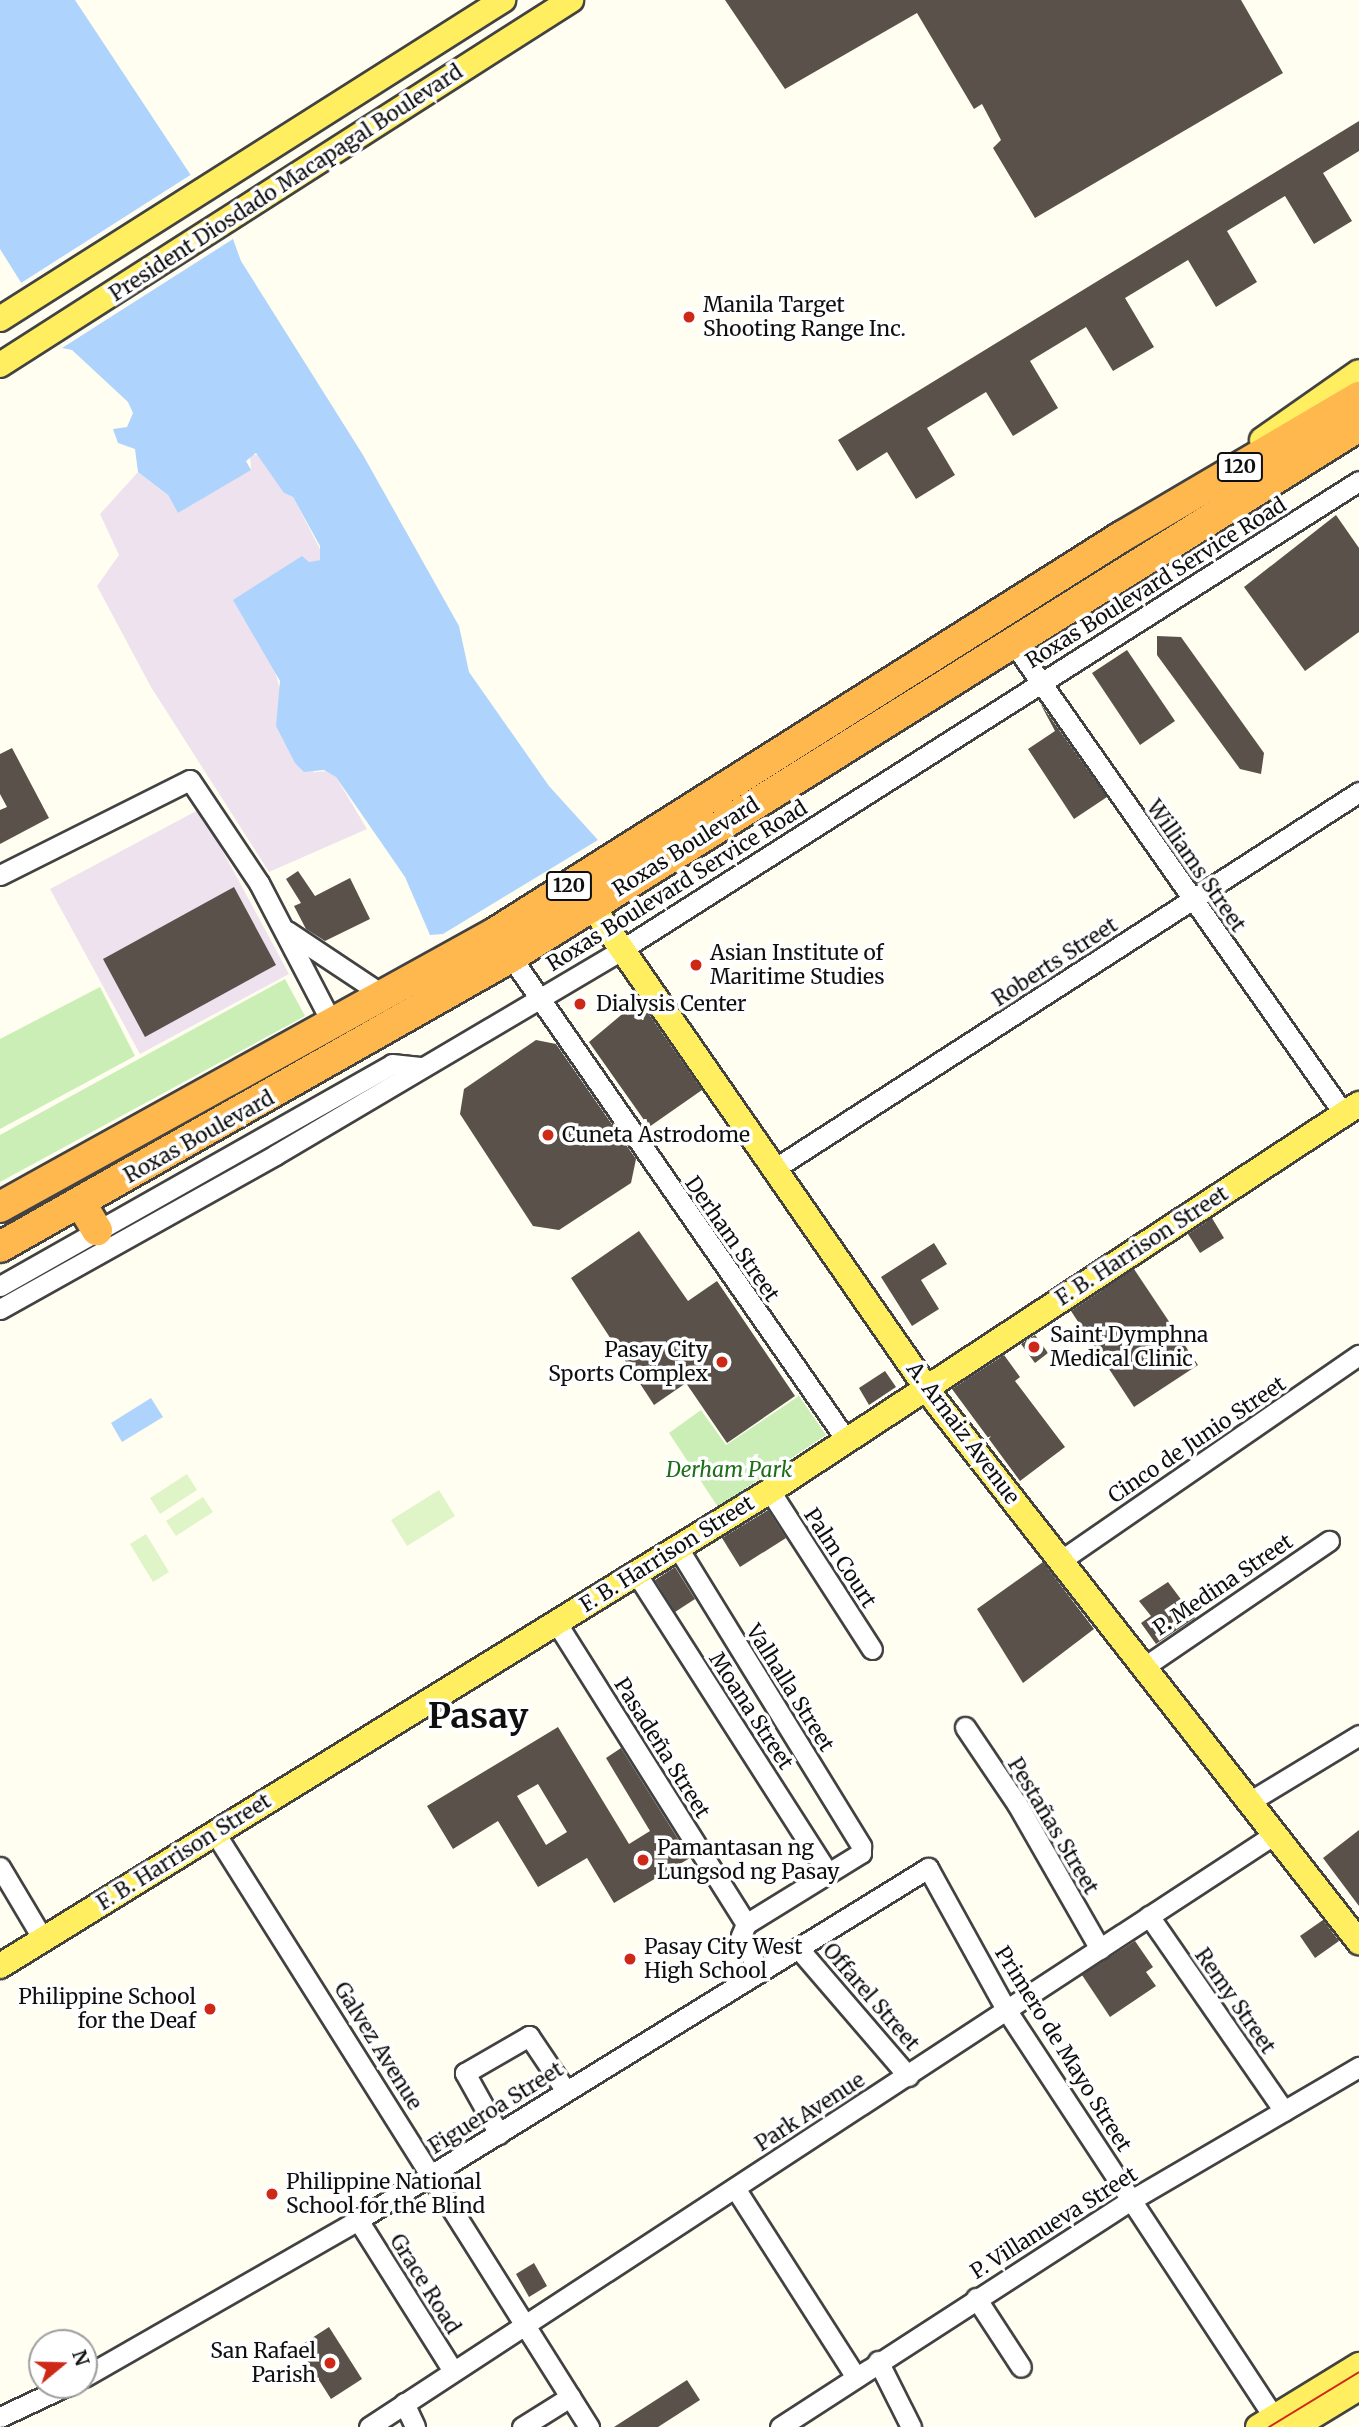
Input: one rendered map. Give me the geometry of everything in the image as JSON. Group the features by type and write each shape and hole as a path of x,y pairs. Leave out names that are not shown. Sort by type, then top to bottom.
{"highway":[{"name":"Roxas Boulevard","path":"0,1207 333,1025 507,925 1121,537 1359,397"},
{"name":"Roxas Boulevard","path":"0,1247 511,957 1359,426"},
{"path":"80,1202 97,1230"}],"main road":[{"name":"President Diosdado Macapagal Boulevard","path":"0,319 503,0"},
{"name":"President Diosdado Macapagal Boulevard","path":"0,365 223,223 537,9 571,0"},
{"name":"Roxas Boulevard","path":"1121,537 1359,372"},
{"name":"A. Arnaiz Avenue","path":"592,906 926,1387 1059,1561 1359,1942"},
{"name":"F. B. Harrison Street","path":"0,1966 770,1490 1352,1109"},
{"path":"1277,2425 1359,2365"},
{"path":"1277,2425 1359,2388"}],"street":[{"name":"Roxas Boulevard Service Road","path":"0,1286 392,1064 420,1067 540,1000 1359,481"},
{"name":"Williams Street","path":"1014,644 1192,900 1352,1109"},
{"path":"0,875 190,780 286,930 333,1025"},
{"name":"Roberts Street","path":"774,1169 1359,792"},
{"path":"286,930 385,996"},
{"name":"Derham Street","path":"511,957 847,1441"},
{"path":"0,1309 275,1155 420,1067"},
{"name":"Cinco de Junio Street","path":"1059,1561 1359,1355"},
{"name":"Palm Court","path":"770,1490 872,1649"},
{"name":"P. Medina Street","path":"1144,1667 1329,1541"},
{"name":"Valhalla Street","path":"678,1548 861,1853 828,1873"},
{"name":"Moana Street","path":"636,1573 828,1873"},
{"name":"Pasadeña Street","path":"556,1622 746,1924 741,1936 759,1972"},
{"name":"Pestañas Street","path":"965,1727 1017,1804 1100,1949"},
{"path":"1249,1802 1359,1735"},
{"name":"Galvez Avenue","path":"215,1833 589,2427"},
{"name":"Park Avenue","path":"369,2427 1275,1834"},
{"path":"0,1867 43,1938"},
{"name":"Figueroa Street","path":"98,2369 358,2220 928,1868"},
{"name":"Primero de Mayo Street","path":"928,1868 1007,2011 1133,2199 1277,2425"},
{"path":"746,1924 828,1873"},
{"name":"Remy Street","path":"1149,1916 1284,2111"},
{"name":"Offarel Street","path":"799,1948 908,2076"},
{"path":"499,2134 465,2073 529,2036 566,2091"},
{"name":"P. Villanueva Street","path":"780,2427 878,2361 1133,2199 1359,2067"},
{"path":"735,2188 855,2376"},
{"name":"Grace Road","path":"358,2220 453,2371"},
{"path":"976,2298 1021,2367"},
{"path":"878,2361 911,2427"},
{"path":"522,2427 570,2397"},
{"path":"0,2417 38,2399"},
{"path":"404,2403 415,2427"}],"shaded area":[{"path":"250,455 262,455 284,493 293,497 322,553 320,560 309,562 273,664 283,700 276,726 314,772 331,771 367,829 269,872 151,687 97,586 119,555 100,514 138,472 168,495 178,513 251,469"},
{"path":"200,809 289,974 140,1054 50,889"}],"green space":[{"path":"285,979 305,1016 0,1182 0,1135"},
{"path":"100,987 135,1056 0,1129 0,1039"},
{"name":"Derham Park","path":"799,1396 826,1435 718,1507 669,1433 701,1410 726,1445"},
{"path":"187,1474 197,1490 160,1514 150,1498"},
{"path":"439,1490 455,1516 407,1546 391,1520"},
{"path":"203,1497 213,1512 176,1536 166,1521"},
{"path":"146,1534 169,1572 153,1582 130,1544"}],"water":[{"path":"0,0 75,0 233,239 241,261 363,455 459,626 469,672 549,786 598,840 443,934 430,935 405,877 336,777 324,770 304,772 295,763 276,726 280,681 233,600 302,556 309,562 320,560 320,546 293,497 284,493 256,453 246,461 251,470 178,513 168,495 138,472 135,449 118,443 113,429 127,427 133,413 128,402 72,350 62,348 0,249"},
{"path":"151,1398 163,1417 122,1442 111,1423"}],"pier":[{"path":"192,174 233,239 62,348 21,283"}],"building":[{"path":"725,0 1241,0 1283,73 1035,218 993,148 1001,140 982,104 974,109 917,13 785,89"},
{"path":"1359,121 1359,151 1323,173 1352,221 1314,244 1285,196 1227,231 1257,282 1216,307 1188,260 1125,298 1154,347 1113,371 1086,327 1030,361 1058,408 1013,436 986,392 927,428 955,475 916,499 887,452 857,471 838,440"},
{"path":"1336,515 1359,548 1359,632 1305,671 1244,587"},
{"path":"1157,636 1181,637 1264,753 1261,774 1240,769 1157,655"},
{"path":"1127,650 1175,721 1140,745 1092,673"},
{"path":"1040,703 1107,797 1074,819 1028,749 1055,731"},
{"path":"12,748 49,818 0,844 0,810 7,807 0,794 0,754"},
{"path":"298,871 315,896 350,878 370,919 325,941 306,929 294,906 301,903 286,879"},
{"path":"234,887 276,965 145,1037 103,959"},
{"path":"639,1000 702,1090 649,1127 589,1042"},
{"name":"Cuneta Astrodome","path":"536,1040 556,1044 636,1159 631,1183 559,1230 533,1226 460,1114 464,1089"},
{"path":"1212,1218 1224,1238 1200,1253 1188,1234"},
{"path":"639,1231 688,1301 717,1281 795,1396 727,1443 686,1383 654,1405 571,1278"},
{"path":"934,1243 947,1264 921,1280 939,1309 912,1326 881,1277"},
{"path":"1134,1269 1198,1365 1134,1407 1071,1311"},
{"name":"Saint Dymphna Medical Clinic","path":"1035,1335 1048,1353 1035,1363 1021,1344"},
{"path":"1004,1355 1020,1377 1015,1381 1065,1447 1020,1481 952,1389"},
{"path":"885,1371 896,1387 869,1405 859,1388"},
{"path":"768,1510 786,1538 740,1567 722,1538"},
{"path":"1043,1562 1094,1629 1023,1683 977,1609"},
{"path":"675,1567 695,1599 675,1612 655,1580"},
{"path":"1168,1582 1195,1618 1156,1644 1141,1623 1151,1616 1139,1601"},
{"path":"558,1727 629,1844 650,1831 606,1758 621,1748 690,1858 614,1903 587,1858 538,1887 498,1821 453,1849 427,1806","holes":["538,1784 567,1832 546,1845 517,1796"]},
{"path":"1359,1830 1359,1906 1323,1858"},
{"path":"1323,1920 1339,1941 1315,1958 1300,1936"},
{"path":"1135,1941 1153,1967 1146,1972 1156,1986 1110,2017 1082,1975"},
{"path":"534,2263 547,2286 529,2297 516,2274"},
{"name":"San Rafael Parish","path":"329,2327 362,2379 331,2399 298,2347"},
{"path":"687,2380 700,2400 658,2427 614,2427"}],"tram line":[{"path":"1269,2427 1359,2372"}],"place":[{"name":"Manila Target Shooting Range Inc.","path":"689,317"},
{"name":"Asian Institute of Maritime Studies","path":"696,965"},
{"name":"Dialysis Center","path":"580,1004"},
{"name":"Cuneta Astrodome","path":"548,1135"},
{"name":"Saint Dymphna Medical Clinic","path":"1034,1347"},
{"name":"Pasay City Sports Complex","path":"722,1362"},
{"name":"Pamantasan ng Lungsod ng Pasay","path":"643,1860"},
{"name":"Pasay City West High School","path":"630,1959"},
{"name":"Philippine School for the Deaf","path":"210,2009"},
{"name":"Philippine National School for the Blind","path":"272,2194"},
{"name":"San Rafael Parish","path":"330,2363"}],"district":[{"name":"Pasay","path":"478,1716"}]}
